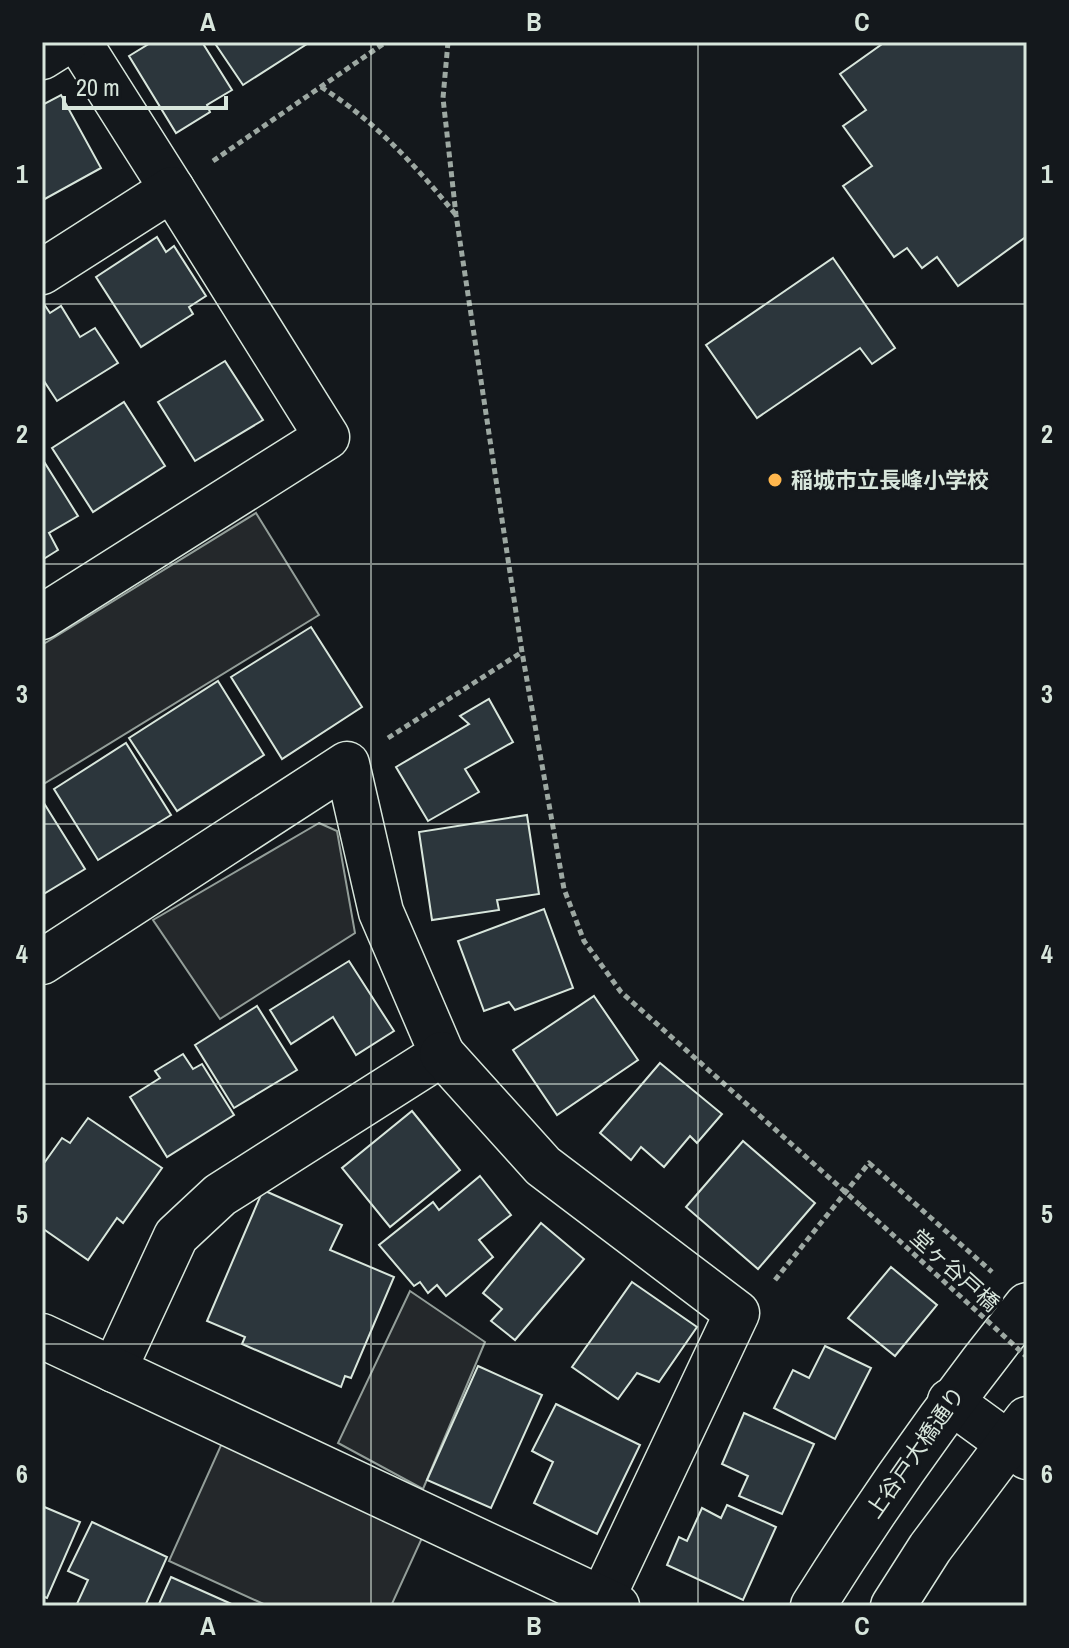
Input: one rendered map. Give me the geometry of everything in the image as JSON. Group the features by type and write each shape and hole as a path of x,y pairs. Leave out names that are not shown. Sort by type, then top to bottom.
{"street":[{"path":"42,57 66,42"},
{"path":"42,617 327,437 79,42"},
{"path":"42,272 172,189"},
{"path":"42,962 347,764 381,912 442,1054 543,1166 737,1313 610,1602 42,1336"},
{"path":"114,1370 176,1236 220,1195 442,1054"},
{"name":"上谷戸大橋通り","path":"813,1606 873,1510 950,1401 1015,1293"},
{"path":"893,1606 930,1548 1020,1440 950,1401"}],"path":[{"path":"172,189 386,42"},
{"name":"堂ヶ谷戸橋","path":"448,42 443,98 456,215 522,652 564,889 584,941 621,992 1027,1357"},
{"path":"321,87 360,112 424,175 456,215"},
{"path":"347,764 522,652"},
{"path":"772,1283 869,1163 1015,1293"}],"shaded area":[{"path":"256,513 319,615 42,785 42,645"},
{"path":"319,823 337,831 355,933 220,1019 153,920"},
{"path":"410,1291 485,1342 423,1489 338,1443"},
{"path":"222,1443 422,1538 391,1606 268,1606 169,1561"}],"building":[{"path":"152,42 202,42 232,90 207,105 210,112 176,133 129,56"},
{"path":"214,42 306,42 307,44 243,85"},
{"path":"885,42 1027,42 1027,236 958,286 937,257 922,268 907,248 894,257 843,186 872,166 843,126 866,110 840,74"},
{"path":"61,95 101,168 43,200 42,105"},
{"path":"157,237 166,252 174,246 206,296 189,307 193,314 141,347 96,277"},
{"path":"833,258 895,348 872,364 860,348 757,418 706,345"},
{"path":"44,304 50,313 61,306 80,337 95,328 118,363 57,401 42,378"},
{"path":"225,361 263,420 195,461 158,402"},
{"path":"124,402 165,466 93,512 52,448"},
{"path":"43,460 78,516 49,533 58,550 42,560"},
{"path":"311,627 362,707 282,759 231,677"},
{"path":"218,681 264,755 177,811 129,738"},
{"path":"489,699 513,742 465,769 479,792 428,821 396,767 469,724 460,716"},
{"path":"126,743 171,815 98,860 54,789"},
{"path":"42,800 85,869 42,895"},
{"path":"527,815 539,894 497,900 499,910 432,920 419,832"},
{"path":"544,909 573,988 515,1010 509,1002 484,1011 458,941"},
{"path":"349,961 394,1031 356,1055 333,1017 291,1044 270,1010"},
{"path":"594,996 638,1060 557,1115 513,1050"},
{"path":"257,1006 297,1070 234,1108 195,1045"},
{"path":"183,1054 193,1069 202,1064 234,1115 167,1157 130,1097 160,1078 155,1071"},
{"path":"660,1063 722,1114 697,1143 690,1136 664,1167 641,1147 631,1160 600,1133"},
{"path":"412,1111 460,1170 390,1227 342,1168"},
{"path":"88,1118 162,1168 123,1223 117,1218 88,1260 42,1228 42,1166 62,1138 70,1143"},
{"path":"743,1141 815,1203 758,1269 686,1207"},
{"path":"480,1176 511,1215 479,1240 493,1257 446,1296 437,1285 428,1293 420,1282 414,1286 379,1245 433,1202 439,1210"},
{"path":"263,1190 342,1225 330,1250 394,1277 351,1378 345,1376 341,1387 242,1344 245,1337 207,1321"},
{"path":"541,1223 584,1259 515,1340 491,1321 502,1309 483,1293"},
{"path":"891,1267 937,1305 895,1356 848,1318"},
{"path":"632,1282 697,1327 659,1382 637,1373 618,1399 572,1367"},
{"path":"825,1346 871,1368 835,1439 774,1408 793,1370 809,1378"},
{"path":"478,1366 542,1395 491,1508 427,1480"},
{"path":"556,1404 640,1445 597,1534 534,1503 553,1462 532,1451"},
{"path":"744,1413 814,1444 782,1514 739,1496 748,1476 722,1464"},
{"path":"727,1505 776,1527 743,1600 667,1565 679,1537 687,1541 702,1508 721,1518"},
{"path":"42,1506 80,1522 47,1598 42,1596"},
{"path":"92,1522 167,1557 145,1606 76,1606 88,1580 68,1571"},
{"path":"171,1577 236,1606 158,1606"}],"place":[{"name":"稲城市立長峰小学校","path":"775,480"}]}
